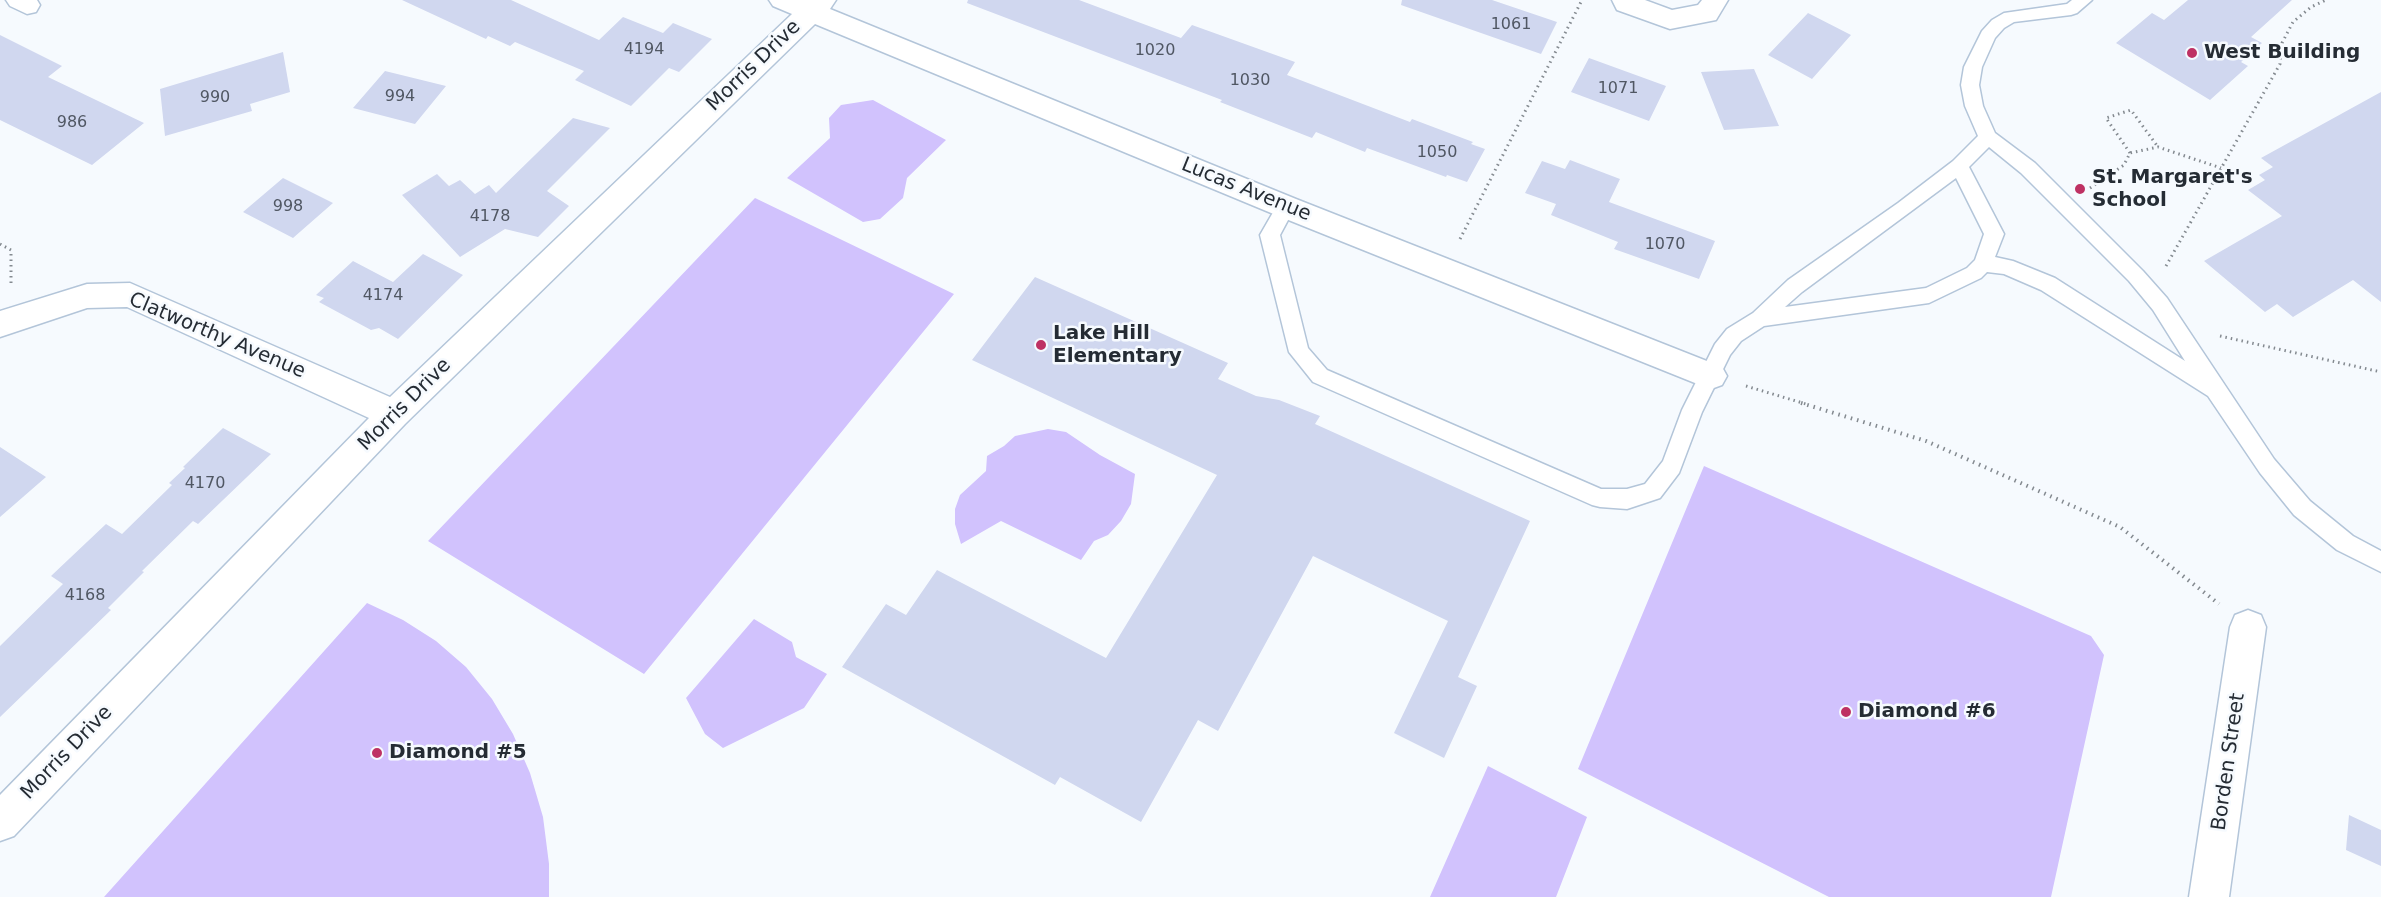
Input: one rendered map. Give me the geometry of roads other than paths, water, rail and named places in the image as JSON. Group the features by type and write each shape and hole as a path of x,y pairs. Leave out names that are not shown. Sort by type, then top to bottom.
{"street":[{"path":"1625,0 1626,3 1670,20 1707,13 1715,0"},
{"name":"Lucas Avenue","path":"805,4 1286,207 1711,376"},
{"name":"Morris Drive","path":"0,822 394,414 805,4"},
{"name":"Clatworthy Avenue","path":"6,322 87,296 130,295 394,414"},
{"name":"Borden Street","path":"2210,897 2248,627"}],"lane":[{"path":"2085,0 2071,9 2056,12 2032,12 2010,17 1998,24 1988,35 1973,67 1970,85 1974,106 1988,137 2006,148 2151,293 2267,466 2302,508 2345,543 2381,562"},
{"path":"1286,207 1270,235 1299,352 1320,376 1600,498 1627,499 1652,491 1672,466 1692,410 1722,350 1734,335 1760,318 1795,286 1905,208 1959,166 1988,137"},
{"path":"1760,318 1929,295 1974,273 1983,264 1994,234 1959,166"},
{"path":"1983,264 2006,266 2048,284 2215,390"}],"place":[{"name":"West Building","path":"2192,53"},
{"name":"St. Margaret's School","path":"2080,189"},
{"name":"Lake Hill Elementary","path":"1041,345"},
{"name":"Diamond #6","path":"1846,712"},
{"name":"Diamond #5","path":"377,753"}]}
